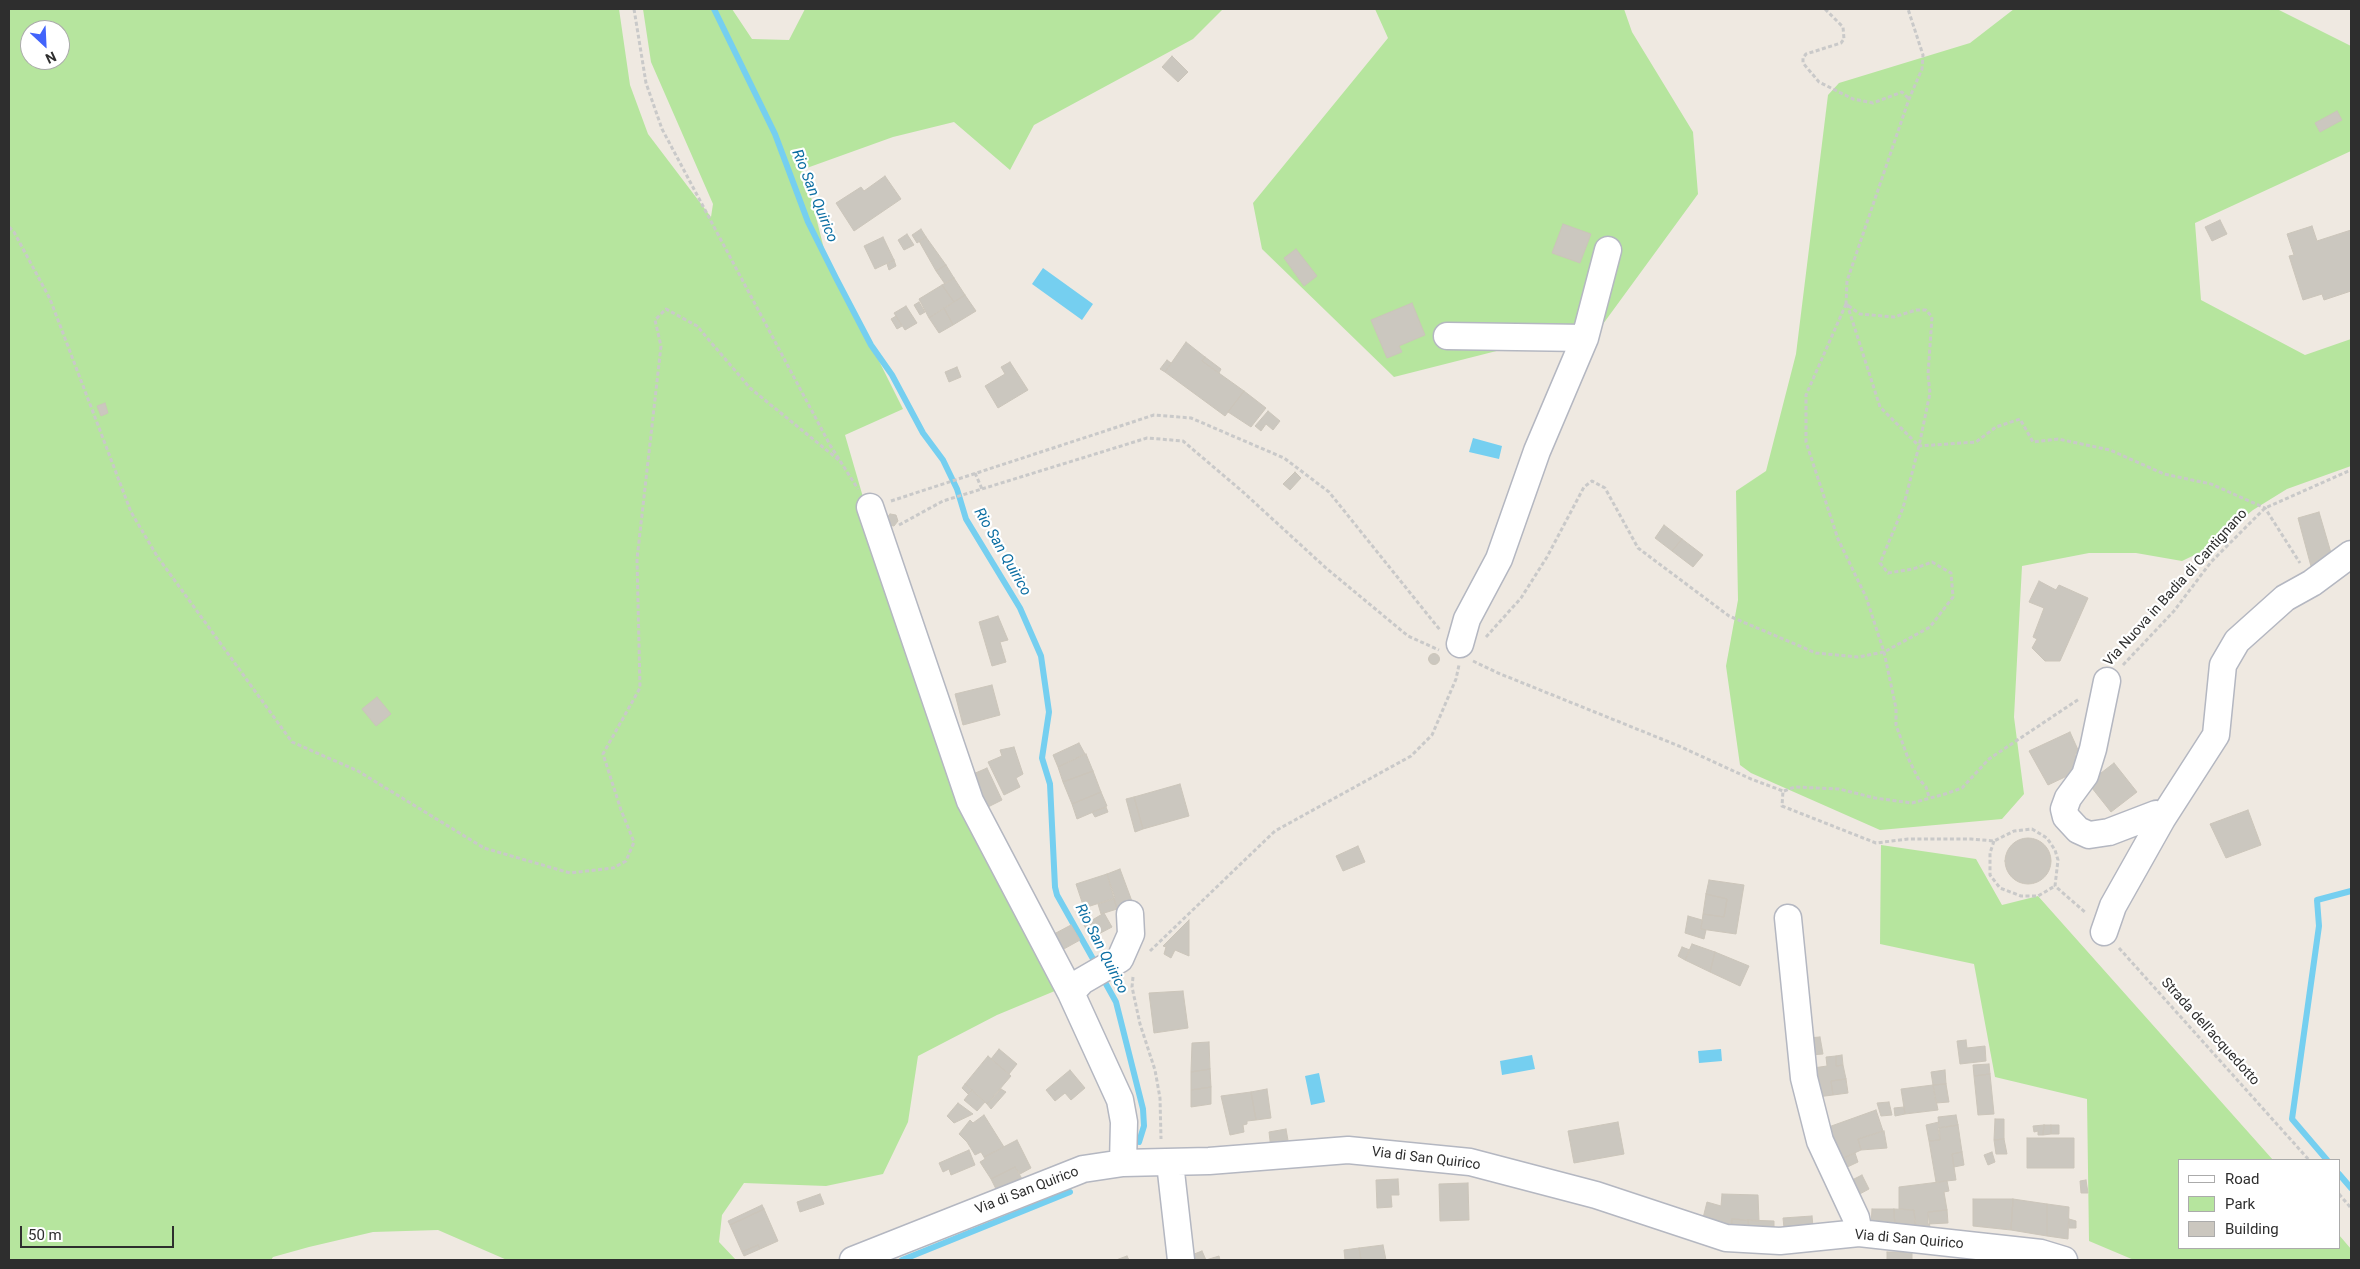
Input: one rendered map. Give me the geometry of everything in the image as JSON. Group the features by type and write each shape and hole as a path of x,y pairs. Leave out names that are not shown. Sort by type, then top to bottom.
{"street":[{"path":"1456,655 1467,619 1499,560 1536,451 1584,338 1608,250"},
{"path":"1447,336 1584,338"},
{"path":"870,507 970,801 1077,987 1120,1100 1124,1122 1123,1163"},
{"path":"2099,925 2113,906 2162,819 2216,735 2223,665 2237,641 2285,598 2312,583 2351,554"},
{"path":"2107,681 2093,750 2085,775 2068,798 2064,809 2066,818 2078,830 2089,835 2109,832 2156,814 2162,819"},
{"path":"1077,987 1106,966 1120,959 1131,934 1130,914"},
{"path":"1788,918 1804,1078 1820,1141 1856,1218 1858,1233"},
{"name":"Via di San Quirico","path":"853,1260 1083,1169 1123,1163 1348,1150 1470,1162 1596,1195 1726,1238 1779,1250 1858,1233 2041,1253 2064,1260"},
{"path":"1164,1162 1181,1260"}],"path":[{"path":"634,9 646,83 662,129 840,461 870,507 1154,414 1191,418 1284,458 1329,492 1456,655 1456,679 1432,735 1411,756 1275,831 1146,955"},
{"path":"1825,9 1843,27 1844,39 1842,43 1806,54 1803,58 1803,63 1819,82 1853,99 1873,103 1902,92 1909,99"},
{"path":"1908,9 1923,55 1922,69 1909,99 1847,281 1846,304 1880,407 1919,446 1976,442 1996,427 2020,419 2033,442 2058,440 2110,450 2164,474 2212,484 2265,508 2312,583"},
{"path":"9,227 14,232 50,299 131,512 157,556 292,742 358,771 484,848 570,873 613,868 626,861 634,842 603,754 640,688 637,559 661,346 655,320 666,309 697,326 750,388 840,461"},
{"path":"1456,655 1487,636 1521,598 1548,557 1584,487 1592,481 1604,488 1638,548 1729,616 1816,653 1858,657 1884,652 1930,626 1953,597 1951,574 1932,562 1913,569 1888,573 1880,563 1903,508 1919,446 1930,393 1928,375 1932,317 1926,310 1916,310 1894,317 1860,314 1846,304"},
{"path":"1846,304 1806,395 1806,442 1838,539 1866,596 1884,652 1896,708 1896,725 1908,758 1929,798"},
{"path":"880,538 905,521 943,501 1147,438 1183,441 1243,492 1326,568 1408,636 1440,651 1456,655 1783,791 1782,806 1876,842 1908,839 1971,838 1994,841 2014,831 2032,829 2047,838 2055,850 2058,860 2055,886 2038,896 2021,896 2000,888 1990,875 1989,859 1994,841"},
{"name":"Via Nuova in Badia di Cantignano","path":"1783,791 1795,788 1839,789 1875,798 1912,803 1962,788 1974,776 1980,766 2107,681 2174,611 2211,562 2265,508 2351,470"},
{"path":"975,473 980,490"},
{"name":"Strada dell'acquedotto","path":"2055,886 2099,925 2308,1159"},
{"path":"1134,972 1132,986 1140,1024 1155,1070 1160,1098 1164,1162"},
{"path":"2340,1195 2351,1208"}],"green space":[{"path":"9,9 619,9 630,85 648,134 711,217 713,204 651,62 643,9 732,9 752,39 789,40 805,9 1223,9 1193,39 1034,125 1010,170 954,122 893,137 804,169 825,253 903,409 845,435 878,549 1062,988 997,1015 918,1056 908,1122 883,1174 826,1186 744,1183 722,1215 719,1242 736,1260 507,1260 438,1230 373,1232 309,1247 273,1257 271,1260 9,1260"},
{"path":"1375,9 1624,9 1632,32 1693,132 1698,194 1603,324 1394,377 1262,249 1253,203 1388,38"},
{"path":"2014,9 2277,9 2351,46 2351,151 2195,223 2201,300 2305,355 2351,339 2351,466 2287,489 2253,510 2205,550 2182,561 2136,553 2089,553 2022,566 2014,717 2024,794 2002,819 1880,830 1751,773 1740,765 1726,666 1738,600 1736,491 1766,471 1796,354 1828,95 1839,83 1970,43"},
{"path":"1881,845 1976,859 2002,905 2038,896 2272,1159 2178,1159 2178,1249 2340,1249 2340,1236 2351,1249 2351,1260 2134,1260 2089,1241 2087,1099 1995,1077 1974,964 1880,944"}],"water":[{"path":"1043,268 1093,304 1082,320 1032,284"},
{"path":"1473,438 1502,446 1499,459 1469,452"},
{"path":"1721,1049 1722,1061 1699,1063 1698,1051"},
{"path":"1532,1055 1535,1069 1502,1075 1500,1061"},
{"path":"1319,1073 1325,1102 1311,1105 1305,1076"}],"building":[{"path":"1172,56 1188,72 1178,82 1162,67"},
{"path":"2337,111 2342,120 2320,132 2315,123"},
{"path":"885,176 901,199 854,231 836,203 861,187 864,191"},
{"path":"2220,220 2227,234 2212,241 2205,227"},
{"path":"1563,224 1591,234 1580,263 1552,253"},
{"path":"2312,226 2317,241 2351,230 2351,291 2324,300 2322,294 2303,300 2289,256 2294,255 2287,234"},
{"path":"921,229 926,237 917,243 912,235"},
{"path":"907,234 914,245 904,250 898,240"},
{"path":"883,237 894,260 875,269 864,246"},
{"path":"926,237 946,265 936,271 919,241"},
{"path":"1296,249 1317,276 1304,286 1284,258"},
{"path":"894,260 896,266 889,270 887,264"},
{"path":"946,265 954,278 945,284 936,271"},
{"path":"954,278 965,295 954,302 942,285"},
{"path":"942,285 954,302 929,318 919,299"},
{"path":"965,295 976,311 953,325 944,308"},
{"path":"919,302 925,312 920,315 914,305"},
{"path":"1412,303 1425,335 1399,346 1402,352 1387,358 1371,320"},
{"path":"906,306 917,323 905,330 894,313"},
{"path":"944,308 953,325 939,333 929,318"},
{"path":"896,316 902,326 897,329 891,319"},
{"path":"1186,342 1205,357 1202,361 1244,391 1225,416 1165,372"},
{"path":"1205,357 1221,369 1219,373 1202,361"},
{"path":"1167,360 1171,363 1165,372 1160,369"},
{"path":"1010,362 1028,390 998,408 985,386 1005,374 1001,367"},
{"path":"957,367 961,377 949,382 945,372"},
{"path":"1244,391 1266,408 1251,427 1228,412"},
{"path":"105,403 108,413 101,416 97,406"},
{"path":"1268,411 1280,421 1273,430 1266,424 1261,431 1255,426"},
{"path":"1295,472 1301,478 1290,490 1283,484"},
{"path":"2319,512 2334,563 2312,570 2298,518"},
{"path":"890,514 896,515 898,521 894,526 888,525 886,519"},
{"path":"1664,525 1682,539 1672,551 1655,538"},
{"path":"1682,539 1703,555 1693,567 1672,551"},
{"path":"2039,581 2056,590 2059,585 2088,598 2060,661 2045,661 2032,648 2037,639 2033,637 2044,608 2029,602"},
{"path":"998,616 1008,640 1000,642 1006,662 992,666 979,622"},
{"path":"1432,654 1436,654 1439,659 1438,663 1432,664 1429,661 1429,657"},
{"path":"992,685 1000,715 963,725 955,694"},
{"path":"377,697 391,714 376,726 362,709"},
{"path":"2070,732 2079,752 2075,754 2082,769 2048,785 2029,751"},
{"path":"1079,743 1085,754 1058,767 1053,755"},
{"path":"1014,747 1023,774 1016,778 1020,787 1004,795 988,762 1002,756 1000,750"},
{"path":"1086,754 1093,771 1063,782 1058,767"},
{"path":"2114,763 2137,792 2111,812 2088,783"},
{"path":"987,768 1002,800 980,811 964,778"},
{"path":"1093,771 1101,792 1072,804 1063,782"},
{"path":"1180,784 1189,816 1143,829 1134,797"},
{"path":"1101,792 1107,806 1077,819 1072,804"},
{"path":"1134,797 1143,829 1135,832 1126,799"},
{"path":"1106,807 1108,812 1095,817 1092,812"},
{"path":"2248,810 2261,845 2226,858 2210,824"},
{"path":"2028,838 2041,842 2047,848 2051,861 2047,874 2041,880 2028,884 2015,880 2009,874 2005,861 2009,848 2015,842"},
{"path":"1358,846 1365,862 1343,871 1336,856"},
{"path":"1120,869 1133,904 1117,909 1107,874"},
{"path":"1107,874 1115,898 1084,908 1076,884"},
{"path":"1709,880 1744,885 1736,934 1701,929 1703,914 1724,917 1727,899 1706,894"},
{"path":"1706,894 1727,899 1724,917 1703,914"},
{"path":"1114,899 1117,909 1101,914 1098,904"},
{"path":"1104,913 1112,927 1091,938 1084,925"},
{"path":"1688,916 1702,920 1701,929 1706,930 1704,939 1685,933"},
{"path":"1189,920 1189,956 1175,950 1171,958 1164,954 1166,947 1163,946"},
{"path":"1071,925 1080,940 1062,950 1054,934"},
{"path":"1692,944 1715,952 1710,972 1685,960"},
{"path":"1682,947 1690,950 1685,960 1678,956"},
{"path":"1715,952 1749,966 1740,986 1710,972"},
{"path":"1183,991 1188,1028 1154,1033 1149,993"},
{"path":"1820,1037 1823,1054 1811,1055 1808,1038"},
{"path":"1966,1040 1967,1048 1985,1046 1986,1061 1960,1064 1957,1041"},
{"path":"1209,1042 1210,1069 1191,1072 1192,1043"},
{"path":"999,1049 1017,1064 1009,1074 991,1059"},
{"path":"1842,1055 1843,1065 1836,1066 1836,1056"},
{"path":"988,1056 1011,1076 987,1104 965,1084"},
{"path":"1836,1056 1836,1066 1843,1065 1846,1079 1831,1081 1833,1095 1817,1097 1813,1068 1827,1066 1826,1057"},
{"path":"1989,1064 1990,1074 1974,1076 1973,1065"},
{"path":"1210,1069 1211,1087 1191,1090 1191,1072"},
{"path":"1070,1070 1085,1088 1071,1100 1065,1093 1055,1101 1046,1090"},
{"path":"1945,1070 1946,1084 1933,1085 1931,1072"},
{"path":"1990,1074 1994,1114 1978,1115 1974,1076"},
{"path":"1846,1079 1848,1093 1833,1095 1831,1081"},
{"path":"965,1084 972,1090 968,1094 962,1088"},
{"path":"1946,1084 1949,1102 1936,1103 1933,1085"},
{"path":"1933,1085 1938,1110 1905,1114 1901,1089"},
{"path":"1211,1087 1211,1104 1191,1107 1191,1090"},
{"path":"1001,1089 1006,1092 991,1109 987,1104"},
{"path":"1267,1089 1271,1118 1256,1120 1251,1092"},
{"path":"972,1090 985,1102 977,1111 964,1100"},
{"path":"1251,1092 1256,1120 1247,1121 1247,1124 1243,1125 1244,1132 1230,1135 1221,1096"},
{"path":"1889,1102 1892,1115 1881,1116 1877,1103"},
{"path":"958,1103 973,1114 954,1123 947,1116"},
{"path":"1904,1107 1905,1114 1895,1116 1894,1108"},
{"path":"1876,1110 1883,1131 1858,1139 1861,1150 1837,1161 1823,1129"},
{"path":"984,1115 1004,1147 984,1157 981,1152 975,1155 967,1142 959,1134 970,1120 973,1123"},
{"path":"1956,1115 1958,1125 1939,1128 1938,1117"},
{"path":"1995,1119 2004,1119 2004,1139 1994,1140"},
{"path":"1618,1122 1624,1154 1574,1163 1568,1131"},
{"path":"1939,1122 1940,1140 1929,1141 1926,1125"},
{"path":"1958,1125 1962,1152 1952,1154 1956,1180 1936,1182 1929,1141 1940,1140 1938,1128"},
{"path":"2044,1125 2051,1125 2051,1134 2043,1135"},
{"path":"2044,1125 2043,1135 2038,1135 2038,1131 2034,1132 2033,1126"},
{"path":"2051,1125 2059,1125 2059,1134 2051,1134"},
{"path":"1286,1129 1289,1146 1271,1149 1269,1132"},
{"path":"1884,1131 1887,1148 1861,1150 1858,1139"},
{"path":"2027,1138 2074,1138 2074,1168 2027,1168"},
{"path":"2004,1139 2007,1154 1996,1154 1994,1140"},
{"path":"1017,1140 1031,1168 1020,1174 1015,1167 991,1179 980,1162 985,1159 984,1157"},
{"path":"969,1150 975,1165 951,1175 949,1169 943,1172 939,1163"},
{"path":"1962,1152 1964,1165 1954,1167 1952,1154"},
{"path":"1992,1152 1995,1162 1988,1165 1984,1155"},
{"path":"1855,1153 1858,1162 1841,1170 1837,1161"},
{"path":"1015,1167 1025,1184 999,1195 991,1179"},
{"path":"1862,1175 1869,1189 1856,1196 1848,1182"},
{"path":"1398,1179 1399,1195 1391,1195 1392,1207 1377,1208 1376,1180"},
{"path":"2086,1180 2088,1193 2081,1193 2080,1181"},
{"path":"1947,1181 1949,1191 1944,1192 1947,1210 1928,1212 1930,1228 1916,1229 1914,1210 1899,1209 1899,1187"},
{"path":"1468,1183 1469,1220 1440,1221 1439,1184"},
{"path":"820,1194 824,1204 800,1212 797,1202"},
{"path":"1722,1194 1758,1195 1759,1221 1732,1219 1731,1229 1702,1222 1707,1202 1721,1206"},
{"path":"1973,1199 2013,1199 2011,1230 1973,1226"},
{"path":"2013,1199 2047,1204 2047,1236 2011,1230"},
{"path":"2047,1204 2069,1207 2068,1239 2047,1236"},
{"path":"762,1205 764,1209 730,1225 728,1221"},
{"path":"764,1209 778,1241 760,1249 758,1245 742,1252 730,1225"},
{"path":"1872,1209 1894,1209 1895,1228 1871,1225"},
{"path":"1894,1209 1914,1210 1916,1233 1895,1228"},
{"path":"1947,1210 1948,1223 1928,1224 1928,1212"},
{"path":"1812,1216 1813,1226 1784,1228 1783,1218"},
{"path":"1732,1219 1748,1220 1749,1228 1731,1229"},
{"path":"2069,1219 2076,1221 2076,1228 2069,1228"},
{"path":"1748,1220 1774,1221 1774,1229 1749,1228"},
{"path":"758,1245 760,1249 744,1256 742,1252"},
{"path":"1383,1245 1386,1260 1361,1260 1359,1248"},
{"path":"1359,1248 1361,1260 1345,1260 1344,1250"},
{"path":"1202,1251 1206,1260 1191,1260 1189,1256"},
{"path":"1887,1252 1912,1252 1912,1260 1887,1260"},
{"path":"1127,1256 1129,1260 1116,1260"},
{"path":"1219,1256 1220,1260 1206,1260"}],"waterway":[{"name":"Rio San Quirico","path":"714,9 775,134 808,222 836,278 871,345 892,375 923,433 943,460 957,489 966,519 1020,608 1041,656 1049,712 1042,758 1050,784 1055,887 1057,895 1097,966"},
{"path":"2326,1159 2292,1119 2319,926 2317,900 2351,891"},
{"name":"Rio San Quirico","path":"1101,975 1116,1002 1143,1109 1144,1126 1139,1142"},
{"path":"2340,1175 2351,1188"},
{"name":"Rio San Quirico","path":"902,1260 1070,1192"}]}
